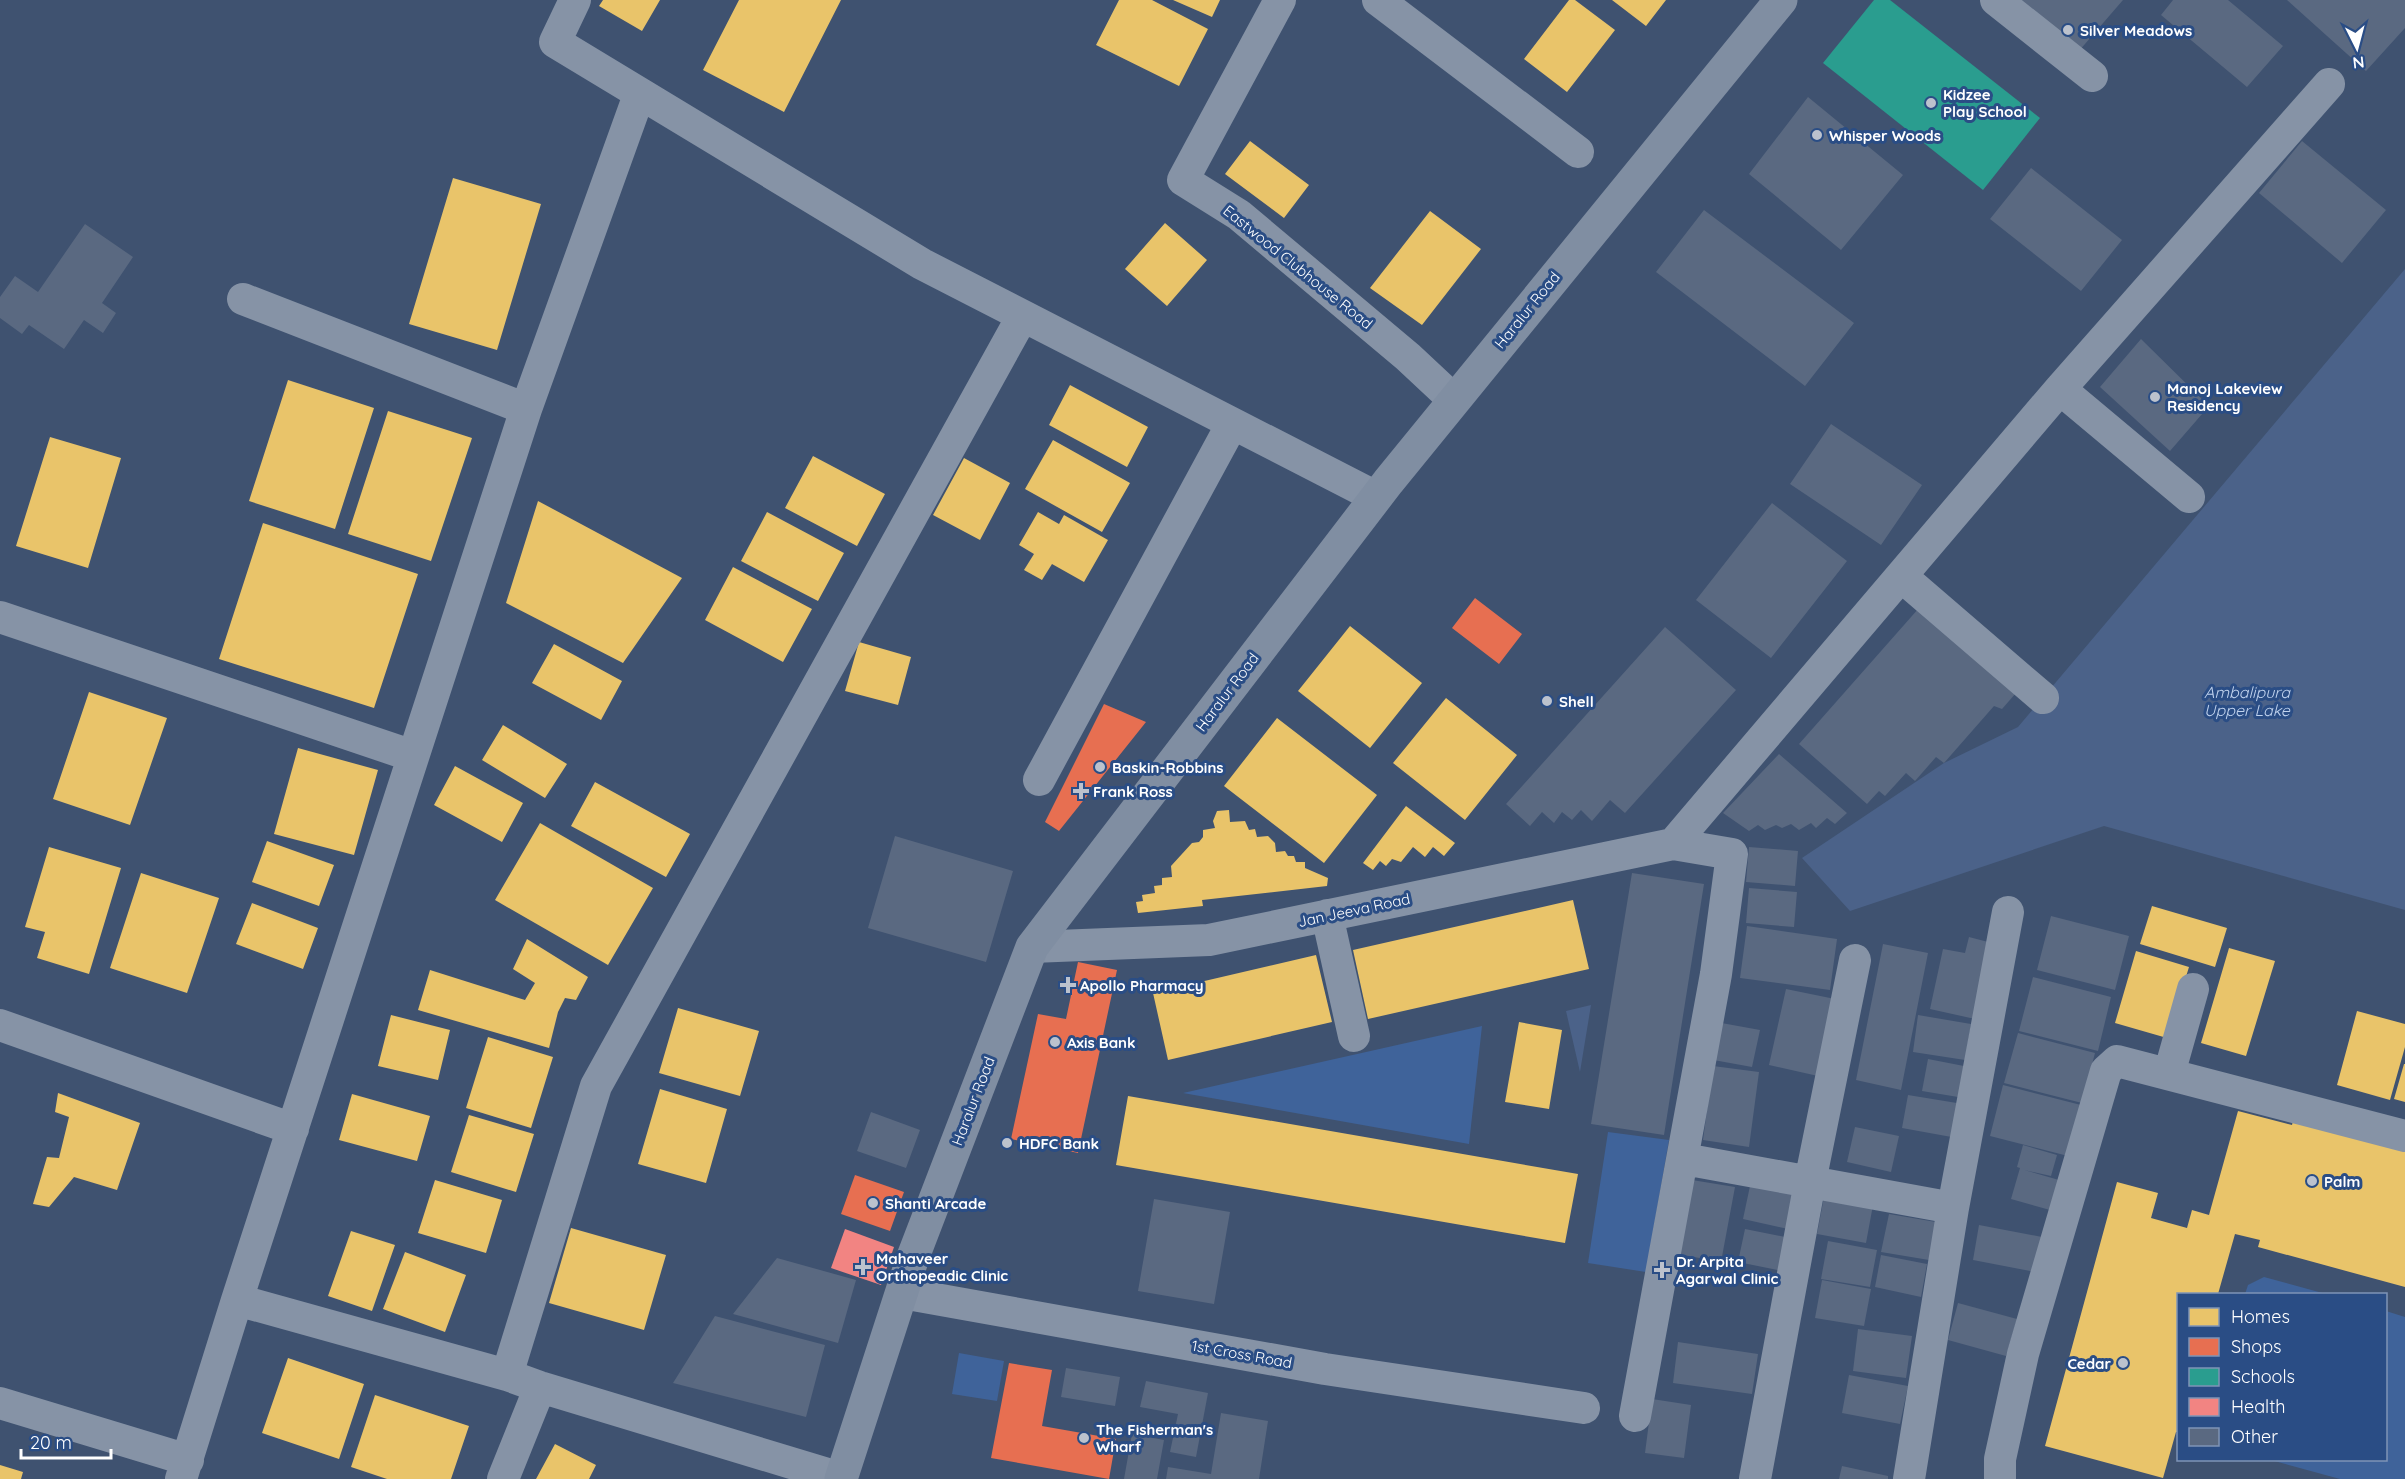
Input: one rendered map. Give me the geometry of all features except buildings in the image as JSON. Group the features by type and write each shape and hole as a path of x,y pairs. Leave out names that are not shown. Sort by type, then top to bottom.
{"street":[{"path":"575,0 555,42 922,264 1376,497"},
{"name":"Eastwood Clubhouse Road","path":"1280,0 1183,180 1239,215 1408,357 1454,400"},
{"path":"1378,0 1578,152"},
{"name":"Haralur Road","path":"841,1479 913,1257 1032,947 1376,497 1781,0"},
{"path":"1996,0 2091,76"},
{"path":"1673,844 2060,389 2329,84"},
{"path":"0,1403 185,1469 237,1300 526,409 639,94"},
{"path":"243,299 526,409"},
{"path":"507,1375 596,1086 1022,317"},
{"path":"2060,389 2189,497"},
{"path":"1039,780 1232,424"},
{"path":"1900,576 2043,698"},
{"path":"0,617 413,756"},
{"path":"1635,1416 1684,1159 1716,974 1732,854 1673,844"},
{"name":"Jan Jeeva Road","path":"1032,947 1209,940 1673,844"},
{"path":"1909,1479 1953,1208 2008,912"},
{"path":"1327,915 1354,1036"},
{"path":"1755,1479 1810,1182 1855,960"},
{"path":"2169,1074 2193,989"},
{"path":"0,1025 293,1128"},
{"path":"2000,1479 2000,1458 2023,1354 2106,1071 2117,1061 2405,1136"},
{"path":"1684,1159 1953,1208"},
{"name":"1st Cross Road","path":"902,1293 1325,1369 1584,1408"},
{"path":"237,1300 507,1375 841,1479"},
{"path":"502,1479 540,1387"}],"shaded area":[{"path":"1482,1026 1469,1144 1183,1093"},
{"path":"1608,1132 1669,1140 1646,1272 1588,1263"},
{"path":"2264,1277 2322,1293 2245,1293 2248,1285"},
{"path":"2387,1311 2405,1317 2405,1479 2340,1479 2275,1461 2387,1461"},
{"path":"959,1353 1004,1361 997,1401 952,1394"}],"water":[{"name":"Ambalipura Upper Lake","path":"2405,269 2405,910 2104,826 1850,911 1802,858 1944,763 2018,727"},
{"path":"1591,1005 1580,1072 1566,1011"}],"place":[{"name":"Silver Meadows","path":"2068,30"},
{"name":"Kidzee Play School","path":"1931,103"},
{"name":"Whisper Woods","path":"1817,135"},
{"name":"Manoj Lakeview Residency","path":"2155,397"},
{"name":"Shell","path":"1547,701"},
{"name":"Baskin-Robbins","path":"1100,767"},
{"name":"Frank Ross","path":"1081,791"},
{"name":"Apollo Pharmacy","path":"1068,985"},
{"name":"Axis Bank","path":"1055,1042"},
{"name":"HDFC Bank","path":"1007,1143"},
{"name":"Palm","path":"2312,1181"},
{"name":"Shanti Arcade","path":"873,1203"},
{"name":"Mahaveer Orthopeadic Clinic","path":"863,1267"},
{"name":"Dr. Arpita Agarwal Clinic","path":"1662,1270"},
{"name":"Cedar","path":"2123,1363"},
{"name":"The Fisherman's Wharf","path":"1084,1438"}]}
